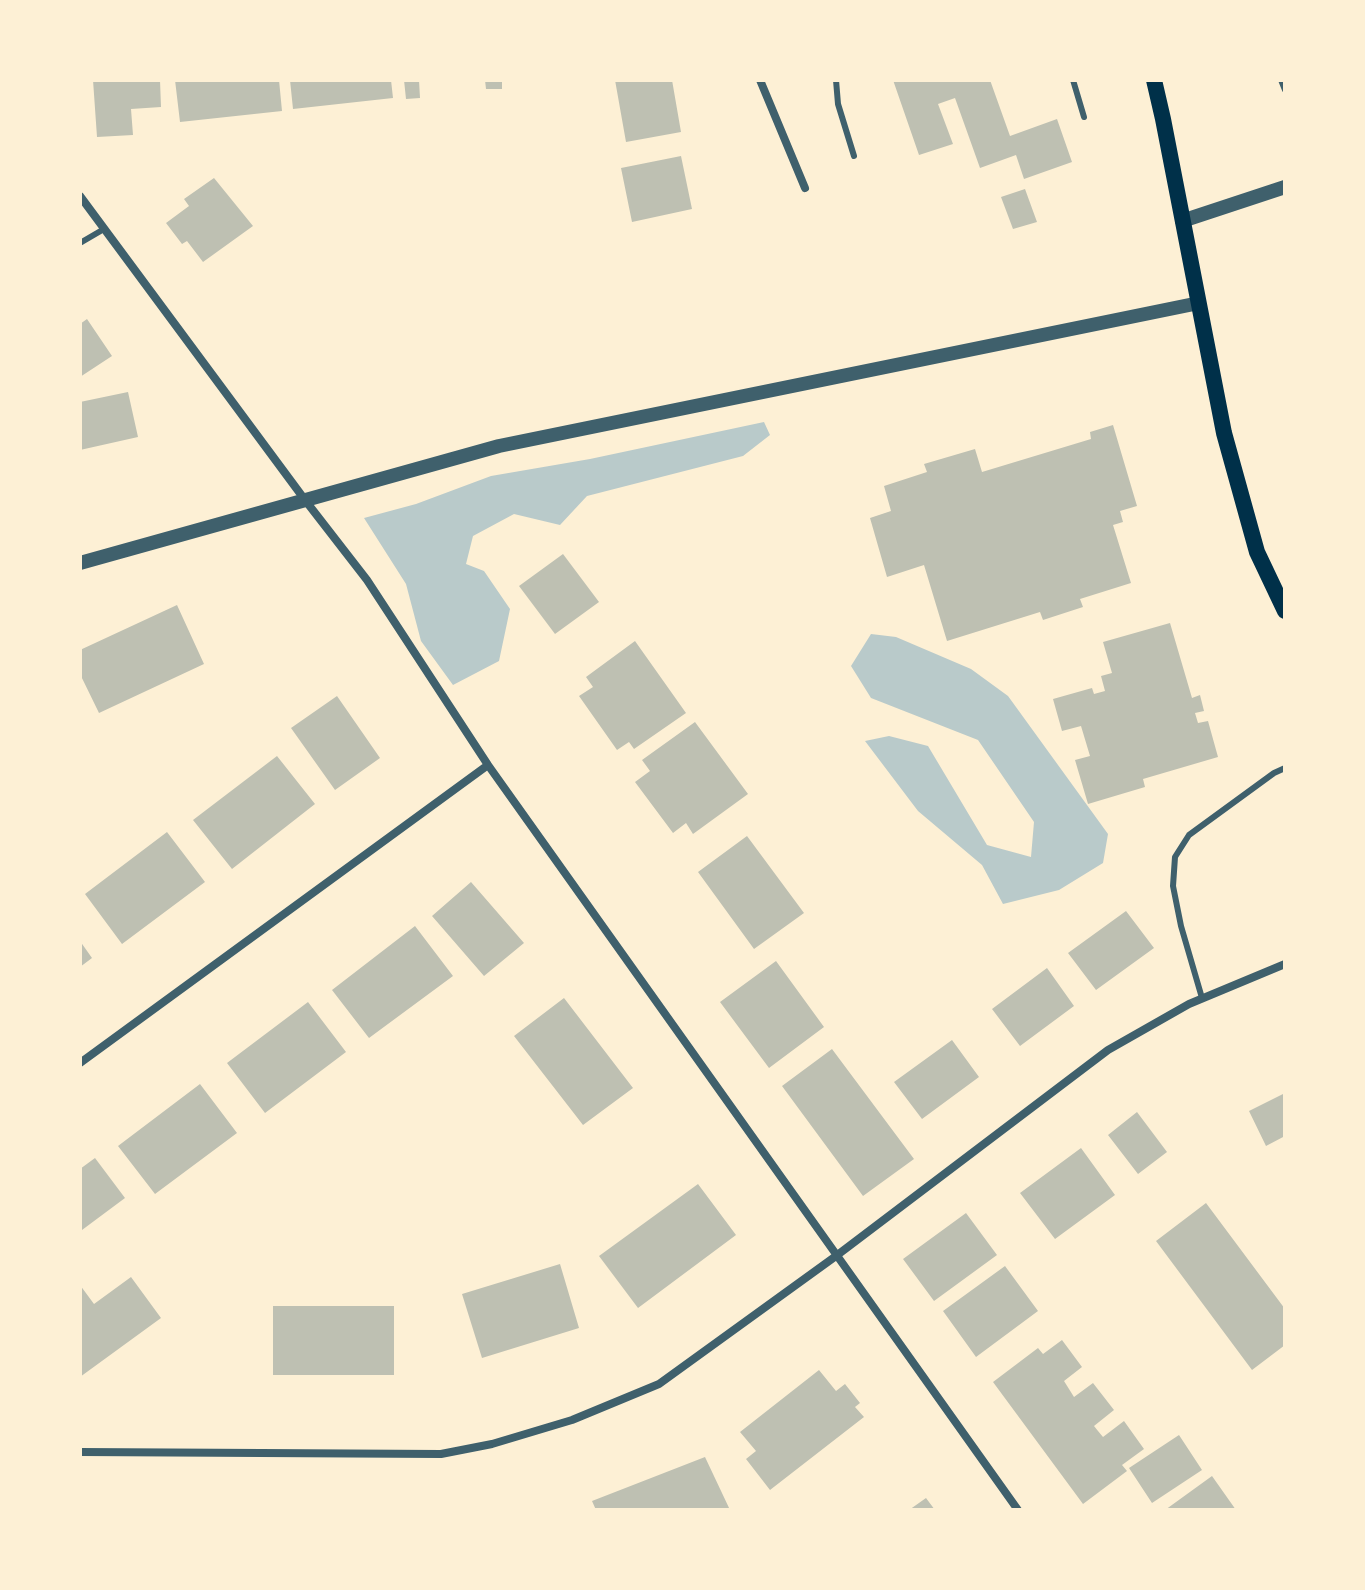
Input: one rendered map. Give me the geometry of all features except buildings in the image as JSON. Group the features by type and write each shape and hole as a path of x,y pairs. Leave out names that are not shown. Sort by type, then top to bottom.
{"main road":[{"path":"1154,80 1224,433 1257,552 1285,611"}],"street":[{"path":"760,80 805,188"},
{"path":"1182,221 1285,187"},
{"path":"80,196 367,580 488,765 1018,1510"},
{"path":"80,563 499,446 1199,303"},
{"path":"80,1063 488,765"},
{"path":"80,1452 441,1454 492,1444 572,1420 659,1384 836,1256 1108,1050 1202,998 1285,964"}],"lane":[{"path":"836,80 838,104 854,156"},
{"path":"1073,80 1084,117"},
{"path":"1281,80 1285,90"},
{"path":"80,243 104,229"},
{"path":"1202,998 1173,886 1175,857 1189,835 1285,768"}],"shaded area":[{"path":"764,422 770,435 743,456 587,496 560,525 514,514 473,536 466,564 484,571 510,609 499,661 453,685 421,641 406,584 364,518 416,504 491,476 590,459"},
{"path":"871,634 896,637 971,669 1008,696 1108,834 1103,863 1059,890 1003,904 982,865 918,811 865,741 889,736 928,746 987,845 1031,857 1034,822 978,740 871,698 851,666"}]}
